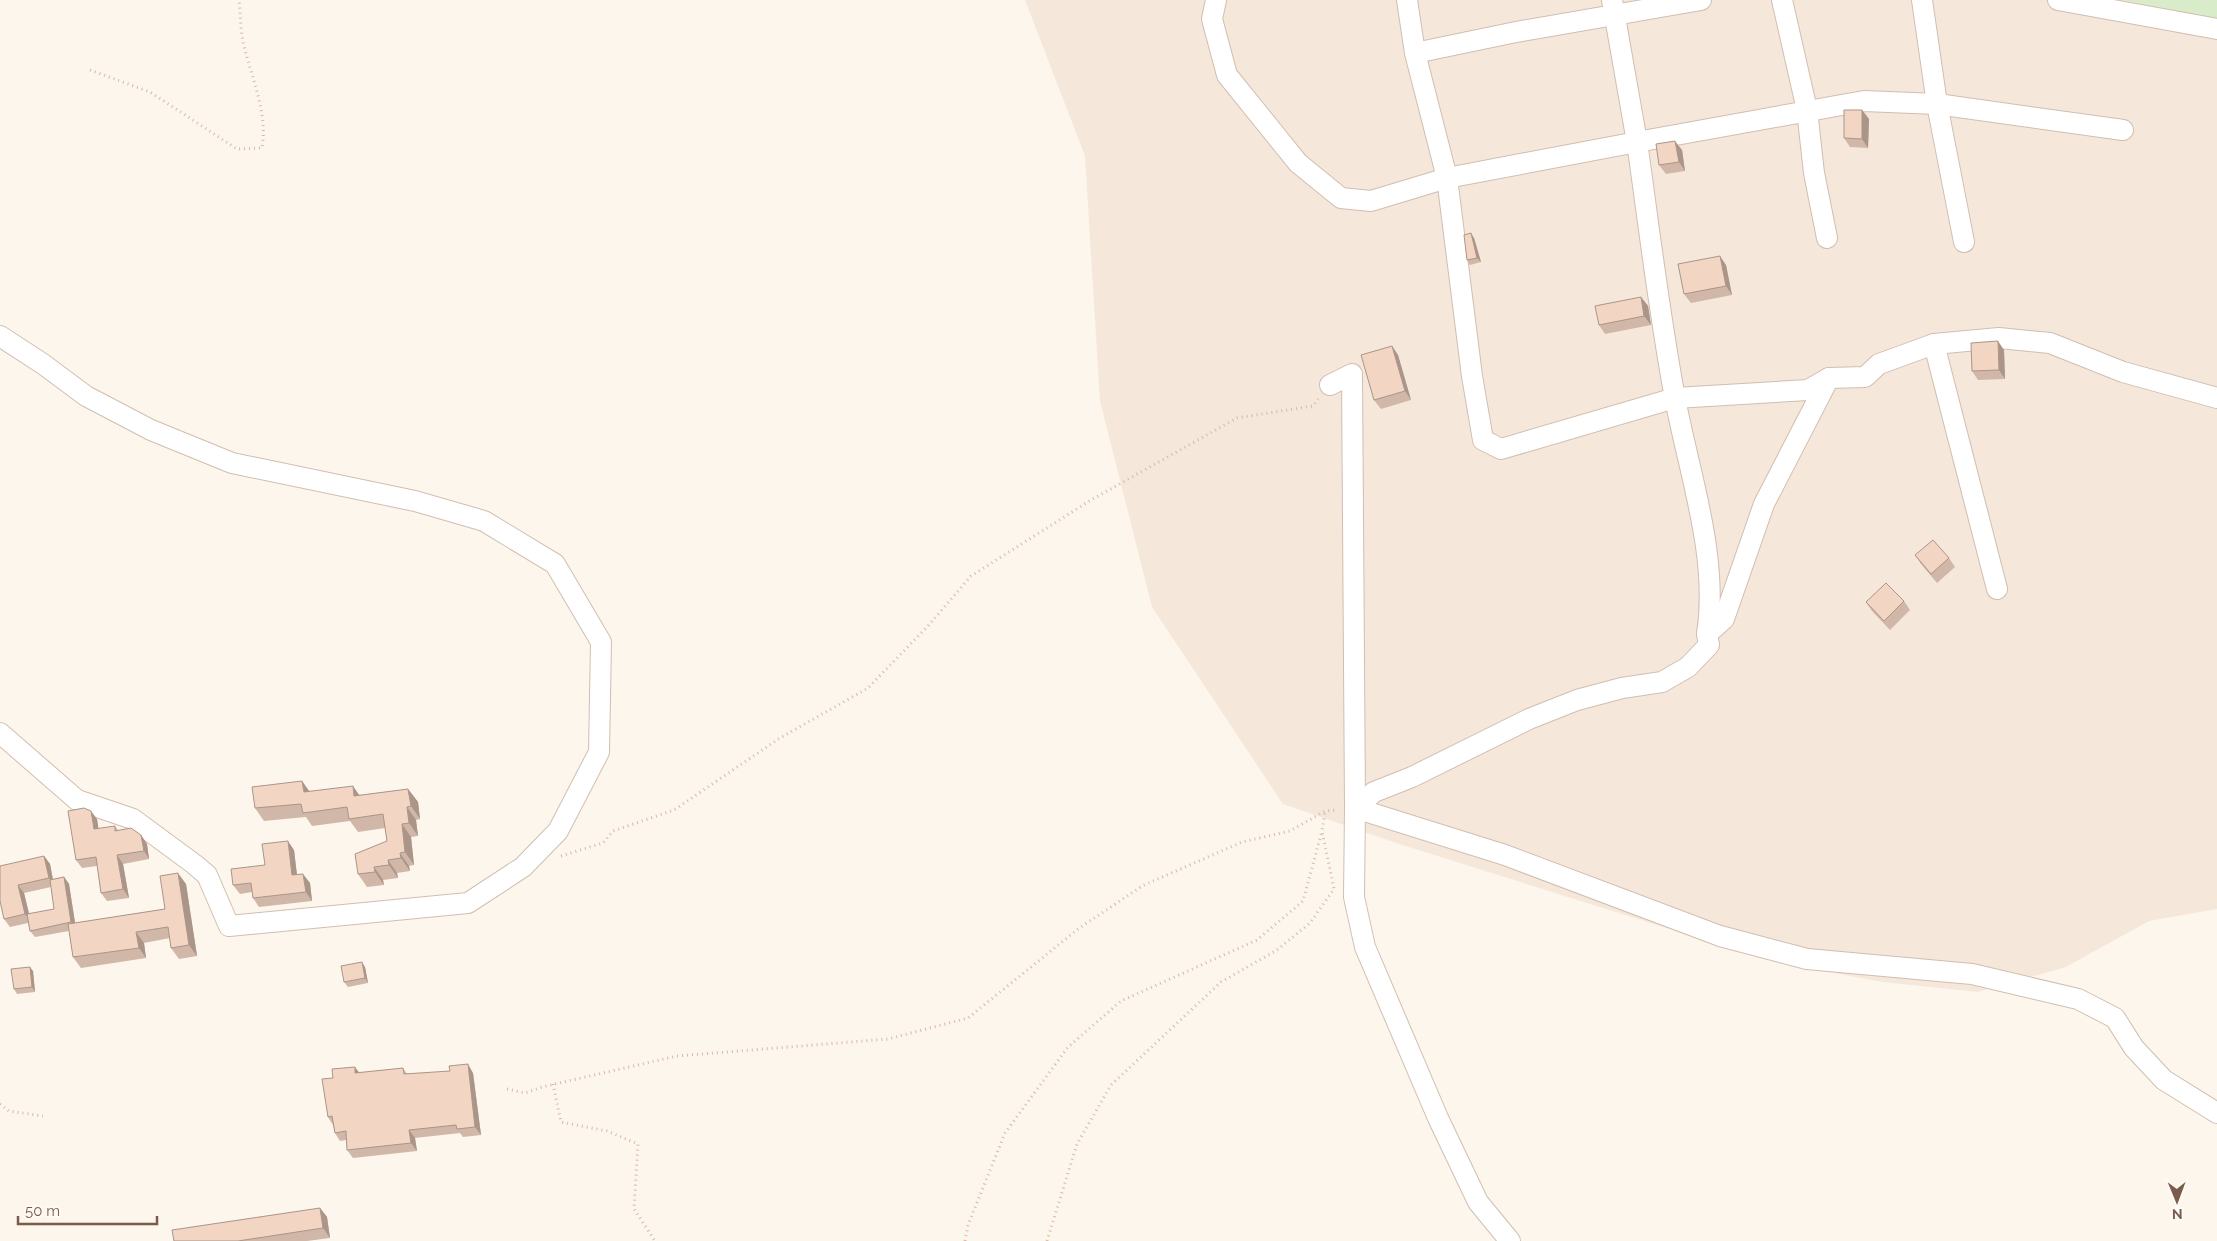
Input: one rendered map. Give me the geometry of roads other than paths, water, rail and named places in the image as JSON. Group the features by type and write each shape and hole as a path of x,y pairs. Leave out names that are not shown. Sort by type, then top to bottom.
{"street":[{"path":"1216,0 1212,19 1227,75 1298,163 1341,198 1370,201 1447,178 1864,101 1937,104 2123,130"},
{"path":"1407,0 1415,53 1447,178 1472,376 1483,440 1501,449 1675,398 1808,390 1829,378 1865,377 1879,364 1934,344 1999,338 2050,343 2123,372 2217,398"},
{"path":"1415,53 1613,7 1701,0"},
{"path":"1782,0 1807,110 1814,173 1827,238"},
{"path":"1922,0 1937,104 1964,242"},
{"path":"2058,0 2217,29"},
{"path":"1356,808 1374,792 1412,777 1529,719 1577,700 1622,688 1662,682 1688,667 1710,645 1707,634 1710,611 1705,548 1675,398 1637,142 1613,7"},
{"path":"0,336 43,364 86,396 150,430 232,463 415,501 484,521 555,564 600,642 599,752 558,831 523,867 468,903 229,926 207,875 194,864 132,819 77,800 0,733"},
{"path":"1934,344 1998,589"},
{"path":"1330,385 1352,374 1356,808 1354,897 1365,947 1438,1118 1478,1202 1510,1241"},
{"path":"1707,634 1724,619 1764,504 1829,378"},
{"path":"1356,808 1505,855 1720,936 1807,959 1972,974 2078,999 2115,1018 2134,1048 2164,1080 2217,1113"}]}
